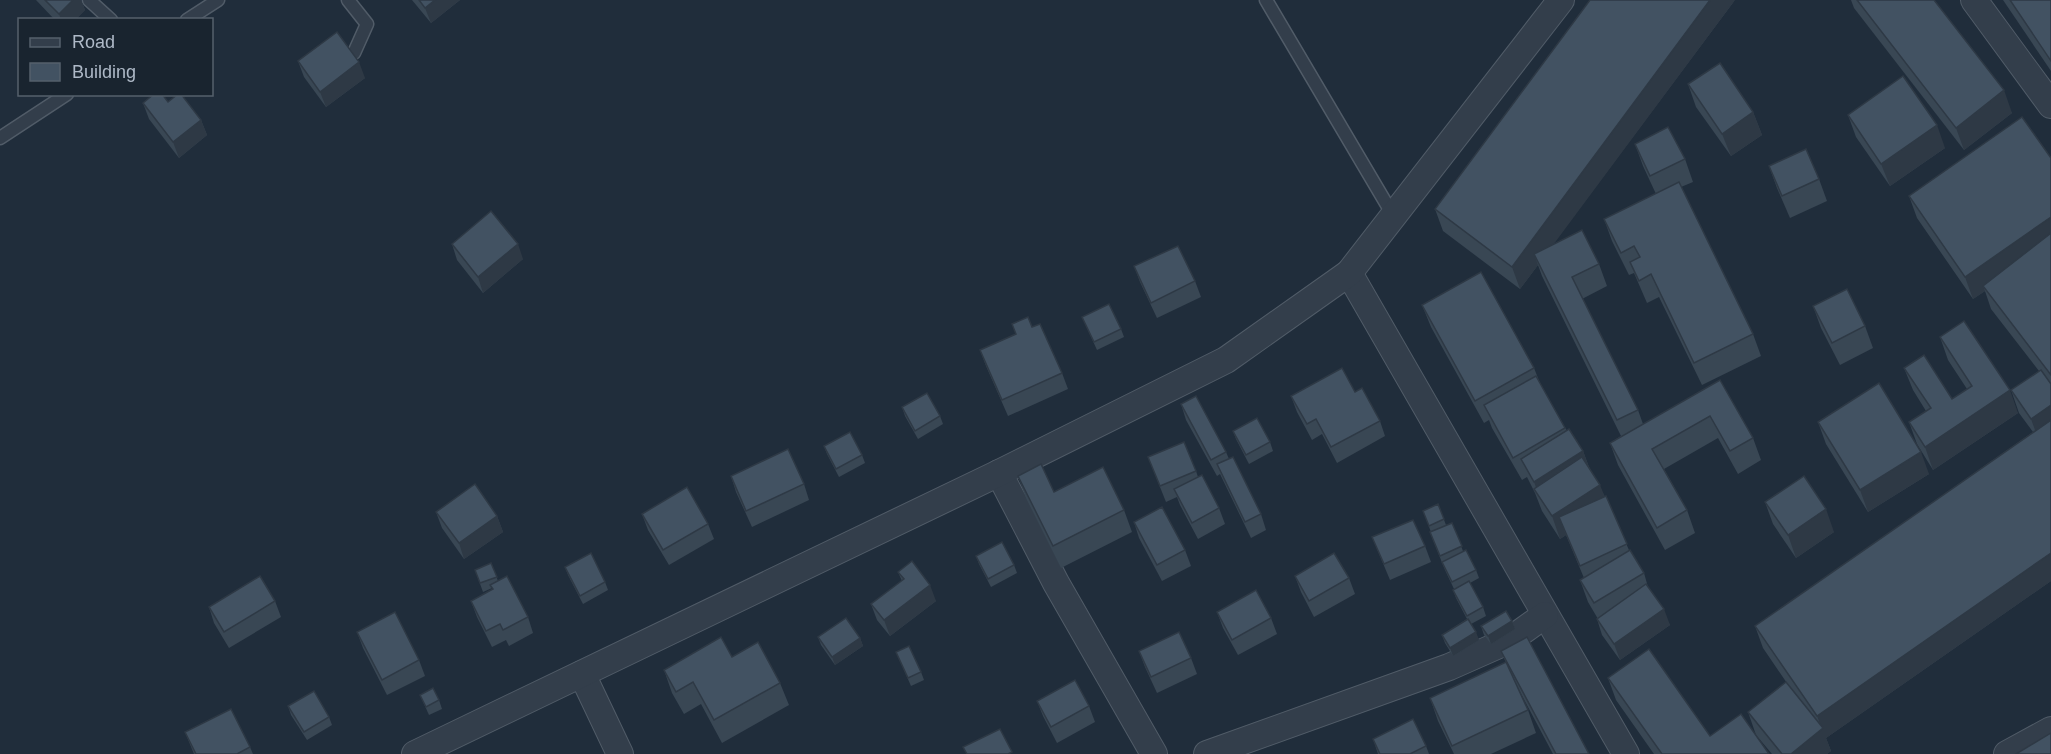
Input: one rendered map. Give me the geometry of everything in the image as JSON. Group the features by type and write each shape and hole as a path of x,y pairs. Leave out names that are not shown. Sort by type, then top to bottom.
{"street":[{"path":"415,754 999,473 1226,360 1348,273 1561,0"},
{"path":"1974,0 2051,105"},
{"path":"1348,273 1626,754"},
{"path":"999,473 1056,583 1154,754"},
{"path":"1208,754 1449,667 1510,640 1545,615"},
{"path":"582,674 620,754"},
{"path":"2007,754 2051,730"}],"lane":[{"path":"89,0 109,18"},
{"path":"190,18 218,0"},
{"path":"348,0 367,24 354,53"},
{"path":"1266,0 1393,215"},
{"path":"0,138 64,96"}],"building":[{"path":"45,0 73,0 59,14"},
{"path":"419,0 435,0 425,8"},
{"path":"1590,0 1710,0 1512,267 1435,209"},
{"path":"1857,0 1934,0 2004,90 1956,128"},
{"path":"2010,0 2051,0 2051,61"},
{"path":"337,32 359,62 320,92 298,61"},
{"path":"1720,63 1753,112 1722,134 1688,84"},
{"path":"1903,76 1937,125 1881,164 1848,115"},
{"path":"152,96 164,96 168,102 176,96 183,96 201,120 173,142 143,103"},
{"path":"2022,117 2051,158 2051,217 1965,277 1909,196"},
{"path":"1668,127 1685,159 1650,176 1635,144"},
{"path":"1806,149 1819,179 1782,196 1769,166"},
{"path":"1679,182 1753,334 1694,363 1651,274 1639,281 1630,262 1640,257 1634,246 1621,253 1604,219"},
{"path":"491,211 518,244 478,277 452,244"},
{"path":"1582,230 1599,264 1572,277 1638,410 1617,420 1534,254"},
{"path":"2051,233 2051,375 1983,286"},
{"path":"1178,246 1195,281 1151,303 1134,266"},
{"path":"1481,272 1534,368 1475,401 1422,305"},
{"path":"1847,289 1865,326 1832,343 1813,306"},
{"path":"1109,304 1121,329 1094,342 1082,317"},
{"path":"1028,317 1032,327 1040,324 1062,373 1002,400 980,350 1016,334 1012,324"},
{"path":"1964,321 2010,390 1925,447 1909,422 1931,408 1904,368 1924,355 1952,399 1972,386 1940,337"},
{"path":"1342,368 1355,392 1362,388 1380,421 1331,447 1316,419 1307,424 1291,396"},
{"path":"2041,370 2051,384 2051,405 2031,419 2011,390"},
{"path":"1536,376 1565,428 1513,458 1484,405"},
{"path":"1720,380 1753,438 1730,451 1710,416 1652,449 1687,510 1657,528 1610,443"},
{"path":"1879,383 1921,452 1860,490 1818,422"},
{"path":"927,393 940,416 915,431 902,407"},
{"path":"1196,396 1226,452 1211,460 1181,404"},
{"path":"1257,418 1270,442 1246,455 1233,431"},
{"path":"2051,420 2051,553 1817,716 1755,626"},
{"path":"1569,429 1583,451 1534,482 1521,459"},
{"path":"850,432 862,455 836,469 824,446"},
{"path":"1184,442 1196,471 1160,486 1148,457"},
{"path":"788,449 804,484 746,511 731,476"},
{"path":"1233,457 1261,514 1245,522 1217,464"},
{"path":"1582,457 1600,485 1552,516 1534,489"},
{"path":"1041,464 1054,492 1103,467 1124,510 1053,546 1018,476"},
{"path":"1202,475 1219,508 1192,523 1174,489"},
{"path":"1804,476 1826,509 1788,535 1765,502"},
{"path":"475,484 497,516 459,543 436,512"},
{"path":"687,487 708,524 663,550 642,514"},
{"path":"1606,496 1627,544 1580,566 1559,517"},
{"path":"1438,504 1444,519 1429,526 1423,511"},
{"path":"1162,507 1185,550 1157,565 1134,522"},
{"path":"1413,520 1425,546 1384,564 1372,537"},
{"path":"1452,523 1462,546 1440,556 1430,532"},
{"path":"1002,542 1014,565 988,579 976,556"},
{"path":"1466,550 1476,570 1452,582 1442,562"},
{"path":"1630,550 1644,573 1594,603 1580,580"},
{"path":"591,553 605,582 580,596 565,567"},
{"path":"1334,553 1349,578 1309,601 1295,576"},
{"path":"912,561 930,585 884,620 871,604 904,579 898,572"},
{"path":"491,563 497,577 480,583 475,570"},
{"path":"260,576 275,601 224,632 209,607"},
{"path":"507,576 528,617 503,630 500,624 486,631 471,601 493,589 490,585"},
{"path":"1469,581 1483,607 1467,616 1453,590"},
{"path":"1646,584 1664,609 1614,644 1597,619"},
{"path":"1256,590 1271,618 1232,640 1217,612"},
{"path":"1506,611 1512,621 1488,636 1481,626"},
{"path":"395,612 419,660 382,680 357,632"},
{"path":"846,618 860,638 832,657 818,637"},
{"path":"1468,619 1476,632 1450,648 1442,635"},
{"path":"1179,632 1191,658 1151,677 1139,651"},
{"path":"721,637 732,657 758,642 780,683 714,720 693,682 676,692 664,670"},
{"path":"1527,637 1589,754 1556,754 1501,651"},
{"path":"909,646 921,672 908,678 896,652"},
{"path":"1649,649 1710,736 1741,714 1769,754 1662,754 1608,678"},
{"path":"1506,662 1528,710 1452,746 1430,698"},
{"path":"1075,680 1089,706 1051,727 1037,701"},
{"path":"1786,682 1823,728 1791,754 1782,754 1748,712"},
{"path":"433,688 439,700 426,707 420,695"},
{"path":"314,691 329,717 304,732 288,706"},
{"path":"231,709 250,747 237,754 196,754 185,732"},
{"path":"1413,719 1426,746 1410,754 1380,754 1373,739"},
{"path":"1000,729 1012,752 1008,754 967,754 963,747"},
{"path":"2051,733 2051,754 2016,754"}]}
